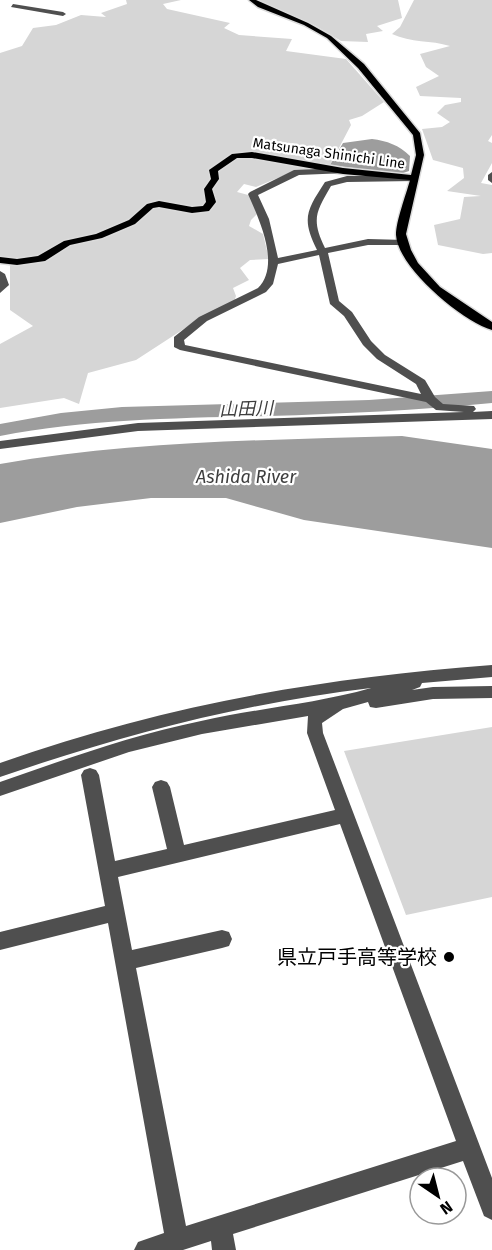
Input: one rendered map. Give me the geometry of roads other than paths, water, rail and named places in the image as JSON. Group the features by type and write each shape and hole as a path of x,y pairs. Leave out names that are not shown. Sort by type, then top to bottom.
{"main road":[{"path":"252,0 273,12 315,28 361,66 417,135 420,155 414,178"},
{"name":"Matsunaga Shinichi Line","path":"0,260 17,262 41,259 67,243 99,236 132,222 150,206 159,204 192,210 206,209 211,202 208,189 215,178 213,170 235,156 252,155 343,171 414,178 401,234 402,242"},
{"path":"402,242 409,258 429,283 492,327"}],"street":[{"path":"22,0 10,7 63,14"},
{"path":"343,171 297,172 253,194 264,219 274,262 268,284 262,290 203,319 178,339 180,347 429,399 440,407 492,408"},
{"path":"492,175 492,180"},
{"path":"414,178 347,179 328,184 311,213 312,231 323,253 333,302 348,314 367,342 381,357 421,382 429,399"},
{"path":"274,262 368,242 402,242"},
{"path":"0,274 4,285 0,290"},
{"path":"0,445 138,427 492,415"},
{"path":"0,770 133,726 272,696 414,676 492,671"},
{"path":"414,676 414,683 338,704 314,720 315,733 492,1208"},
{"path":"0,789 129,745 202,727 338,704 380,701 433,693 492,692"},
{"path":"90,775 177,1240"},
{"path":"161,787 177,855"},
{"path":"108,871 346,815"},
{"path":"0,941 116,912"},
{"path":"125,961 222,939"},
{"path":"146,1250 469,1148"},
{"path":"220,1227 224,1250"}],"water":[{"path":"372,139 392,144 406,152 410,156 409,171 400,174 330,165 343,143"},
{"name":"Ashida River","path":"402,436 492,449 492,548 304,520 226,498 151,498 77,507 0,523 0,464 100,450 150,446"}],"waterway":[{"name":"山田川","path":"0,430 91,416 369,406 492,397"}],"place":[{"name":"県立戸手高等学校","path":"449,957"}]}
